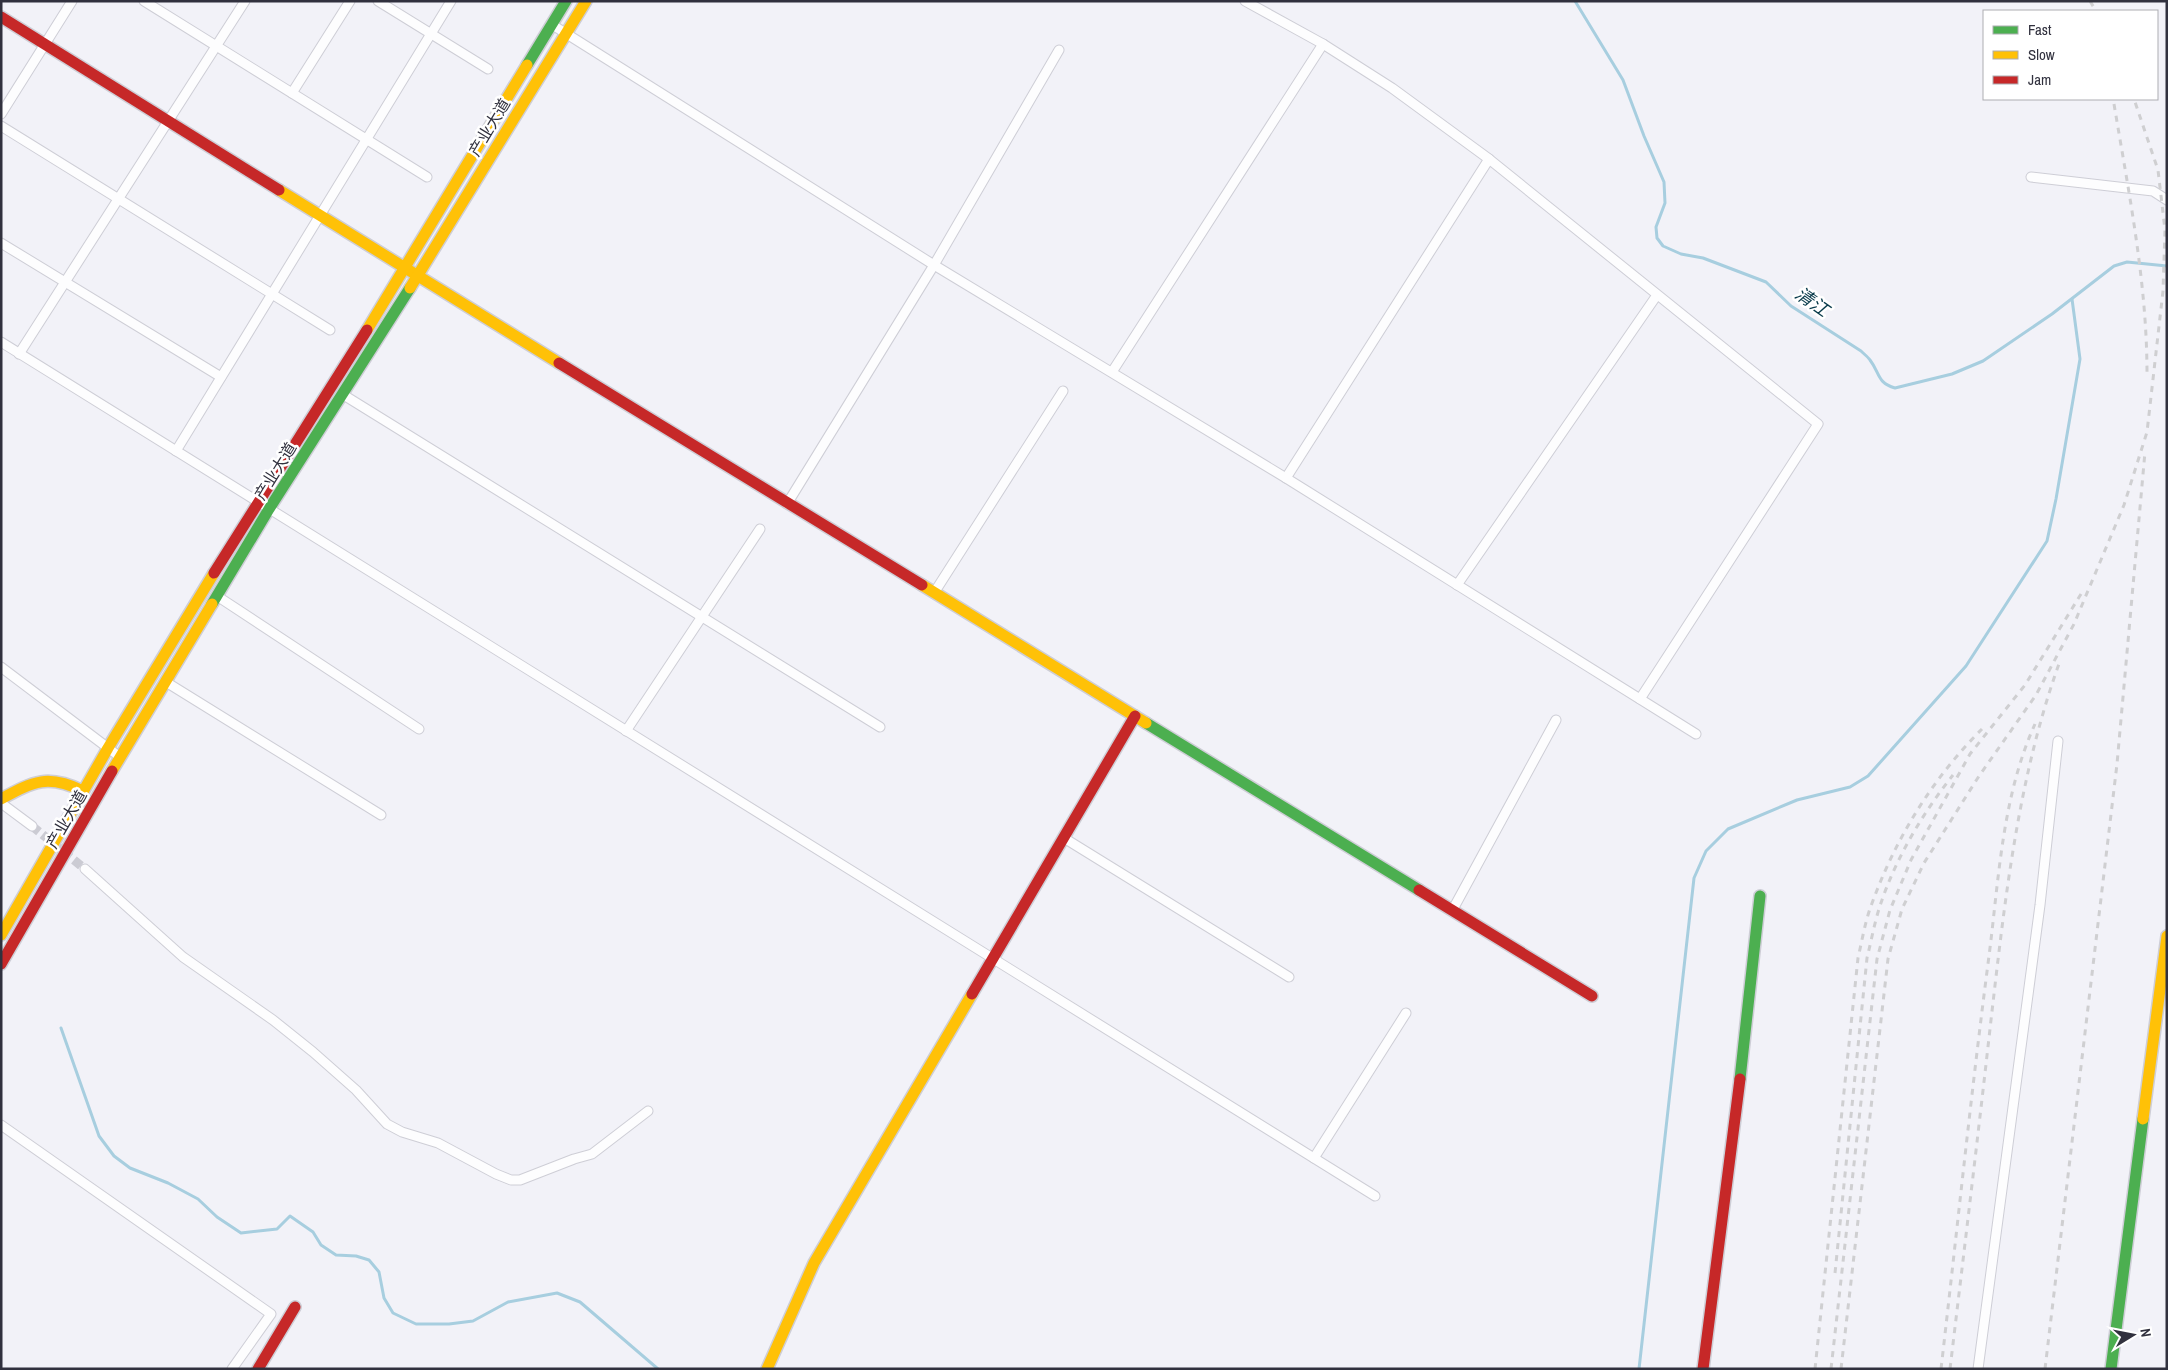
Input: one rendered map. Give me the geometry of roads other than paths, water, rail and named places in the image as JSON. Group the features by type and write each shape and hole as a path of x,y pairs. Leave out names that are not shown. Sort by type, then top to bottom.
{"street":[{"path":"1,114 72,1"},
{"path":"144,1 427,177"},
{"path":"19,354 244,1"},
{"path":"292,93 350,1"},
{"path":"378,1 488,70"},
{"path":"176,451 451,1"},
{"name":"产业大道","path":"1,935 108,748 258,502 405,269 566,1"},
{"name":"产业大道","path":"1,964 120,757 217,596 586,1"},
{"path":"1245,1 1323,44 1392,88 1489,160 1818,424 1640,698"},
{"path":"1,17 405,269 1592,996"},
{"path":"552,24 934,264 1286,478 1696,734"},
{"path":"1112,372 1323,44"},
{"path":"787,504 934,264 1059,50"},
{"path":"1,126 330,330"},
{"path":"1286,478 1489,160"},
{"path":"2031,177 2153,191 2167,200"},
{"path":"1,243 221,378"},
{"path":"1457,584 1657,295"},
{"path":"1,342 1375,1196"},
{"path":"934,593 1063,391"},
{"path":"342,394 880,727"},
{"path":"626,730 760,529"},
{"path":"217,596 420,729"},
{"path":"1,667 120,757"},
{"path":"166,682 381,815"},
{"path":"766,1369 814,1263 1135,716"},
{"path":"1452,911 1556,720"},
{"path":"1978,1369 2040,905 2058,741"},
{"path":"32,826 1,801 34,782 49,779 64,781 84,792"},
{"path":"1064,838 1289,977"},
{"path":"86,869 184,957 273,1020 313,1052 356,1090 387,1124 402,1132 438,1143 496,1174 511,1180 520,1180 592,1154 648,1111"},
{"path":"1703,1369 1734,1141 1760,896"},
{"path":"2111,1369 2167,936"},
{"path":"1314,1158 1406,1013"},
{"path":"1,1125 271,1314 232,1369"},
{"path":"258,1369 295,1307"}],"waterway":[{"name":"清江","path":"1575,1 1623,80 1664,182 1665,203 1656,227 1657,238 1663,246 1681,254 1703,258 1766,282 1791,306 1861,351 1870,360 1882,380 1889,386 1895,388 1952,374 1983,361 2052,314 2114,266 2127,262 2167,266"},
{"path":"1639,1369 1694,878 1706,851 1728,829 1797,800 1850,787 1868,776 1966,666 2047,541 2080,359 2072,299"},
{"path":"61,1028 99,1136 114,1156 130,1168 168,1183 198,1199 217,1217 241,1233 277,1229 290,1216 313,1232 321,1245 336,1255 356,1256 369,1260 379,1272 384,1298 393,1313 416,1324 449,1324 473,1321 508,1302 557,1293 580,1302 658,1369"}],"tunnel":[{"path":"32,826 85,869"}],"railway":[{"path":"2090,1 2095,10"},
{"path":"1841,1369 1888,959 1902,909 1924,863 1979,776 2036,695 2074,624 2124,505 2147,432 2163,291 2165,230 2158,170 2134,100"},
{"path":"2114,104 2141,272 2147,374"},
{"path":"2045,1369 2117,764 2145,452"},
{"path":"1831,1369 1877,959 1890,910 1911,860 1970,754 2025,685 2081,594"},
{"path":"1950,1369 2008,884 2023,794 2033,749 2060,661"},
{"path":"1941,1369 2003,838 2015,780 2035,724"},
{"path":"1815,1369 1858,958 1867,918 1891,857 1903,834 1931,789 1982,729"},
{"path":"1835,1273 1867,958 1874,927 1885,891 1901,856 1930,806 1953,775"}]}
